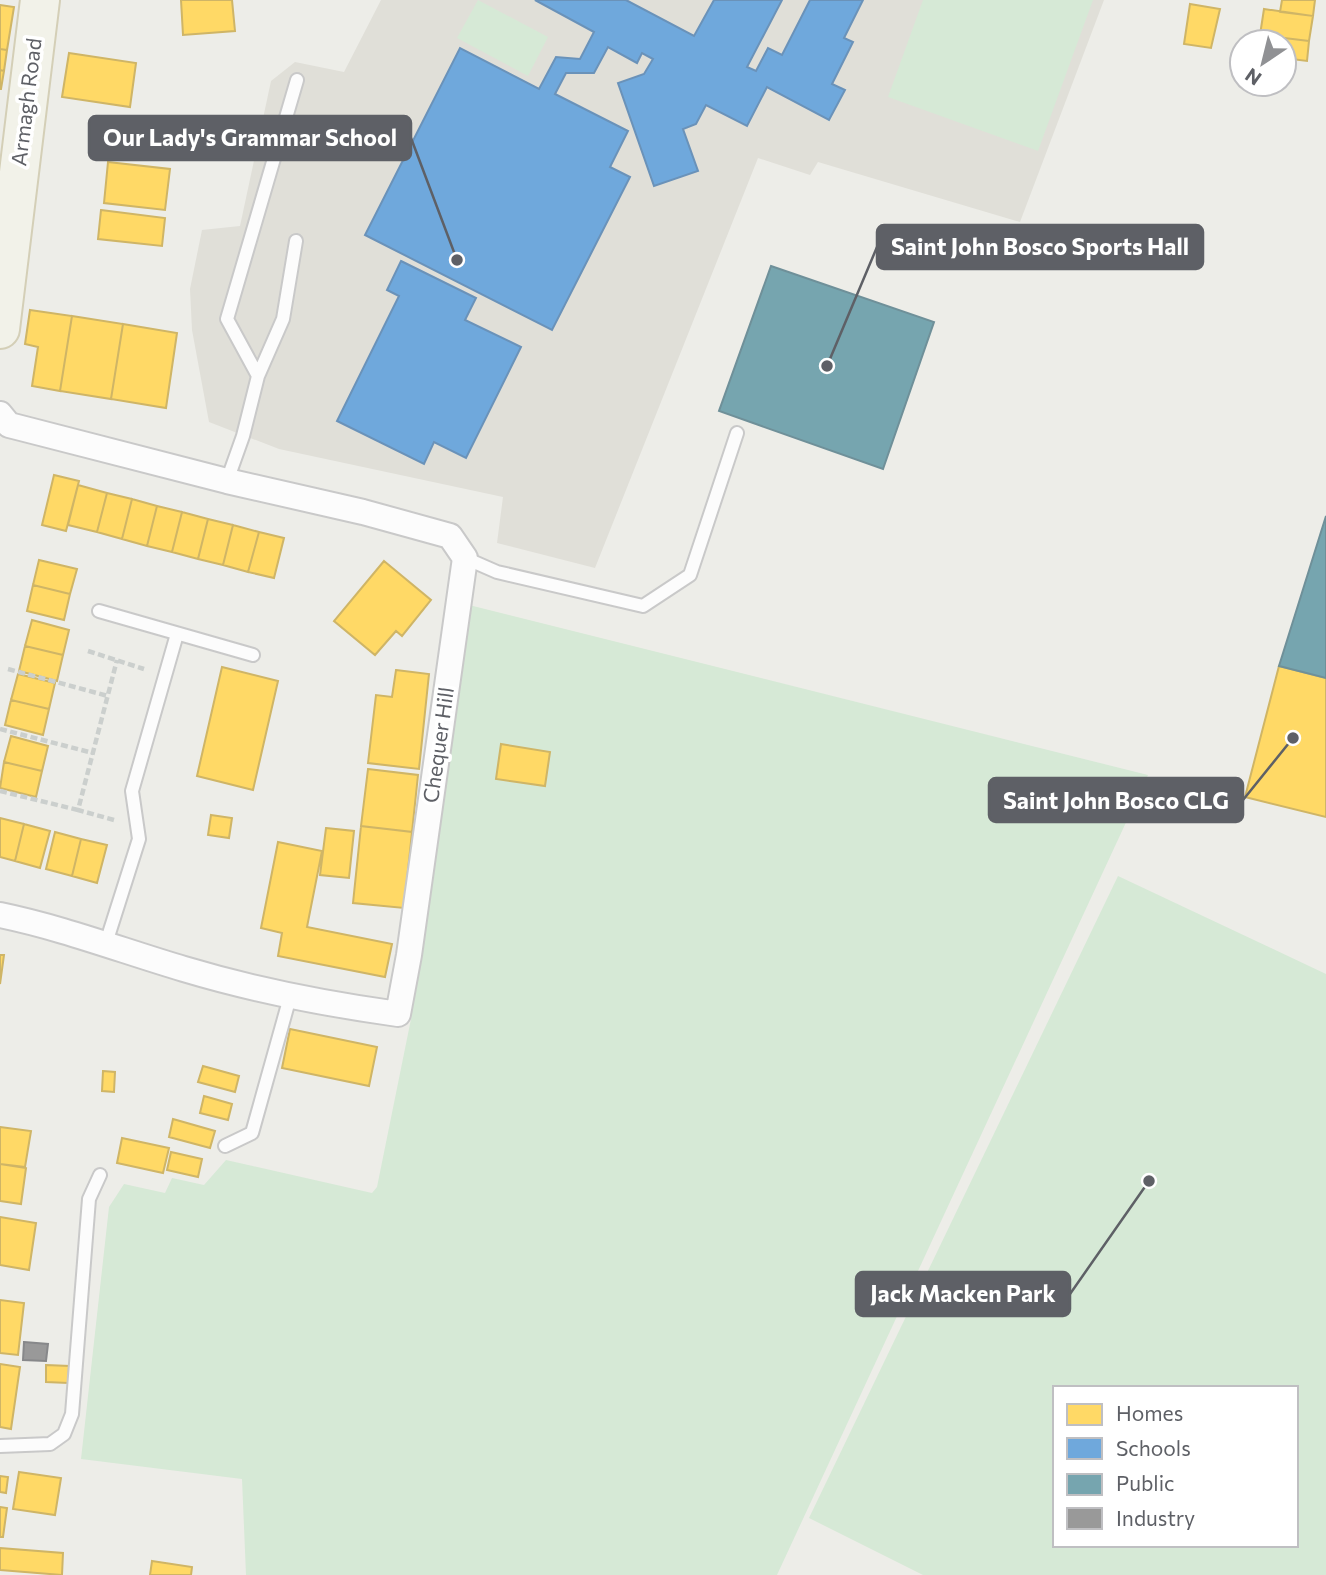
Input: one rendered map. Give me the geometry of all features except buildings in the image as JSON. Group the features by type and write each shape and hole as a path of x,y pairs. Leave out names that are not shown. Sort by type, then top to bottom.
{"main road":[{"name":"Armagh Road","path":"0,329 40,0"}],"street":[{"path":"0,414 9,425 16,428 363,512 450,536 465,558"},
{"name":"Chequer Hill","path":"0,915 106,943 185,970 290,996 398,1014 409,955 465,558"}],"lane":[{"path":"258,376 227,318 297,80"},
{"path":"227,481 243,436 258,376 283,319 296,241"},
{"path":"465,558 497,572 643,606 690,575 737,433"},
{"path":"99,611 253,655"},
{"path":"106,943 139,839 132,791 177,634"},
{"path":"225,1146 253,1133 290,996"},
{"path":"0,1446 50,1444 64,1434 72,1414 89,1199 100,1175"}],"path":[{"path":"88,651 165,676"},
{"path":"78,810 117,660"},
{"path":"8,669 108,695"},
{"path":"0,729 93,753"},
{"path":"0,791 137,826"}],"shaded area":[{"path":"381,0 1104,0 1020,222 818,162 810,175 758,158 595,568 497,543 503,497 279,449 209,422 192,330 190,289 202,230 240,226 271,81 295,62 344,72"}],"green space":[{"path":"478,0 548,37 528,76 457,38"},
{"path":"923,0 1093,0 1038,151 888,97"},
{"path":"469,605 1148,775 777,1575 246,1575 242,1479 81,1459 109,1207 124,1184 165,1193 172,1178 204,1185 226,1160 372,1193 377,1187 411,1019"},
{"path":"1118,876 1326,974 1326,1575 923,1575 809,1518"}],"place":[{"name":"Our Lady's Grammar School","path":"457,260"},
{"name":"Saint John Bosco Sports Hall","path":"827,366"},
{"name":"Saint John Bosco CLG","path":"1293,738"},
{"name":"Jack Macken Park","path":"1149,1181"}]}
